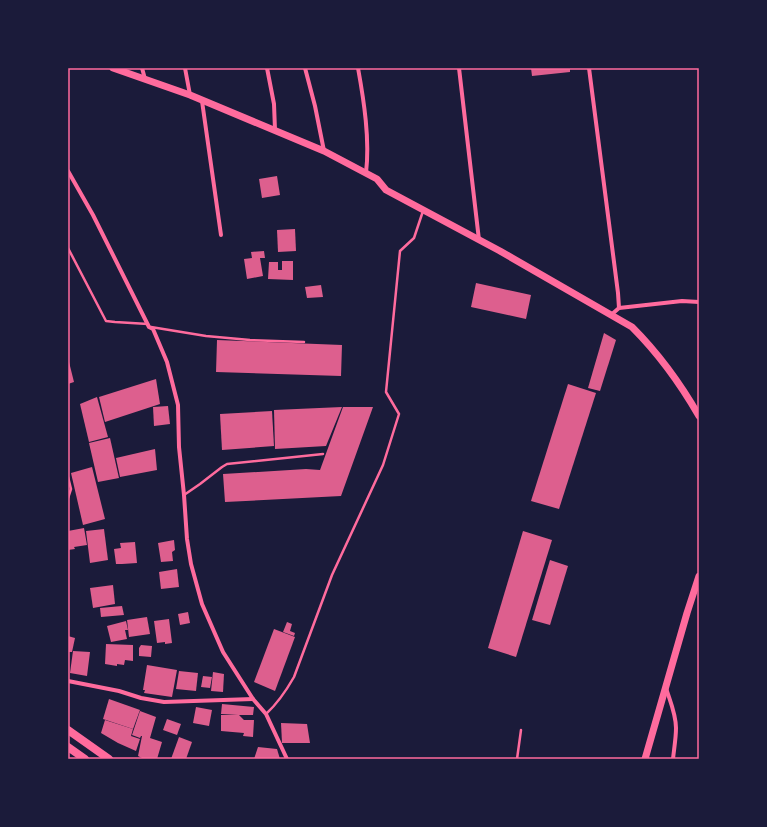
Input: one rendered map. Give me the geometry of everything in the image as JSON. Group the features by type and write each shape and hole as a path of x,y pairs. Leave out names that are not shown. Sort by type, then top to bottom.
{"highway":[{"path":"68,730 109,759"},
{"path":"68,748 85,759"}],"main road":[{"path":"113,68 202,100 324,150 377,179 386,190 479,240 632,327 664,362 684,390 699,416"},
{"path":"645,759 699,576"}],"street":[{"path":"142,68 145,80"},
{"path":"185,68 190,96"},
{"path":"267,68 274,104 275,130"},
{"path":"305,68 324,150"},
{"path":"358,68 368,155 366,173"},
{"path":"459,68 479,240"},
{"path":"589,68 619,308"},
{"path":"202,100 221,235"},
{"path":"68,171 69,176 93,215 148,325 153,330 167,362 178,405 178,446 184,495 186,538 191,564 202,604 223,652 253,699 266,714 288,759"},
{"path":"611,315 619,308 682,302 699,302"},
{"path":"68,681 164,702 253,699"},
{"path":"666,688 675,713 676,721 673,759"}],"lane":[{"path":"266,714 276,705 286,692 294,677 332,575 383,465 399,414 386,392 400,251 414,238 423,210"},
{"path":"68,248 106,321 148,325 206,336 250,340 304,342"},
{"path":"184,495 227,464 323,454"},
{"path":"68,477 71,489 68,498"},
{"path":"517,759 521,730"}],"building":[{"path":"531,68 570,68 570,72 532,76"},
{"path":"277,176 280,195 262,198 259,179"},
{"path":"295,229 296,251 278,252 277,230"},
{"path":"264,251 265,258 260,258 263,276 247,279 244,259 252,258 251,252"},
{"path":"282,261 293,261 293,280 268,279 269,262 278,262 278,270 282,270"},
{"path":"476,283 531,295 526,319 471,307"},
{"path":"321,285 323,297 307,298 305,287"},
{"path":"604,333 616,340 600,391 588,388"},
{"path":"217,340 342,345 341,376 216,372"},
{"path":"68,358 74,382 68,384"},
{"path":"156,379 160,404 105,422 99,397"},
{"path":"568,384 596,393 559,509 531,501"},
{"path":"97,397 108,437 89,442 80,404"},
{"path":"168,406 170,424 154,426 153,407"},
{"path":"342,407 326,446 275,449 274,410"},
{"path":"343,407 373,407 341,496 225,502 223,474 306,469 320,470"},
{"path":"272,411 274,446 222,450 220,414"},
{"path":"110,438 119,478 98,482 89,443"},
{"path":"155,449 157,470 120,477 116,458"},
{"path":"92,467 105,519 83,525 71,473"},
{"path":"84,528 87,545 74,547 75,549 68,550 68,531"},
{"path":"104,529 108,560 90,563 86,531"},
{"path":"523,531 552,540 516,657 488,648"},
{"path":"174,540 175,550 172,552 173,561 161,562 158,543"},
{"path":"135,542 137,563 116,564 114,549 121,548 120,543"},
{"path":"550,560 568,566 550,625 532,620"},
{"path":"177,569 179,587 161,589 159,572"},
{"path":"113,585 115,604 93,608 90,588"},
{"path":"122,606 124,615 101,617 100,608"},
{"path":"188,612 190,623 180,625 178,614"},
{"path":"147,617 150,634 129,637 127,620"},
{"path":"169,619 172,643 157,643 154,621"},
{"path":"126,621 128,630 125,630 127,639 111,642 107,626"},
{"path":"287,622 292,624 290,631 295,633 294,636 283,632"},
{"path":"274,629 295,637 275,691 254,682"},
{"path":"68,636 75,638 72,652 68,652"},
{"path":"106,644 133,645 133,661 125,660 124,665 117,664 117,666 105,664"},
{"path":"141,645 152,646 151,657 139,656 139,648"},
{"path":"73,651 90,652 87,676 70,673"},
{"path":"147,665 177,670 172,697 144,693 145,690 143,690"},
{"path":"179,671 198,673 196,691 176,689"},
{"path":"213,672 224,674 223,692 211,691"},
{"path":"203,676 212,677 210,688 201,687"},
{"path":"109,699 140,710 133,729 103,719"},
{"path":"222,704 254,707 253,715 239,715 244,720 254,720 253,737 243,736 244,733 221,731 221,715 238,714 221,714"},
{"path":"196,707 212,710 209,726 193,723"},
{"path":"140,711 156,717 150,738 162,742 157,759 144,759 138,756 142,736 140,738 132,735"},
{"path":"167,719 181,724 177,735 163,730"},
{"path":"105,720 133,729 131,736 140,739 136,751 101,733"},
{"path":"281,723 307,724 310,743 282,743"},
{"path":"179,737 192,742 186,759 171,759"},
{"path":"258,747 277,749 280,759 254,759"}]}
